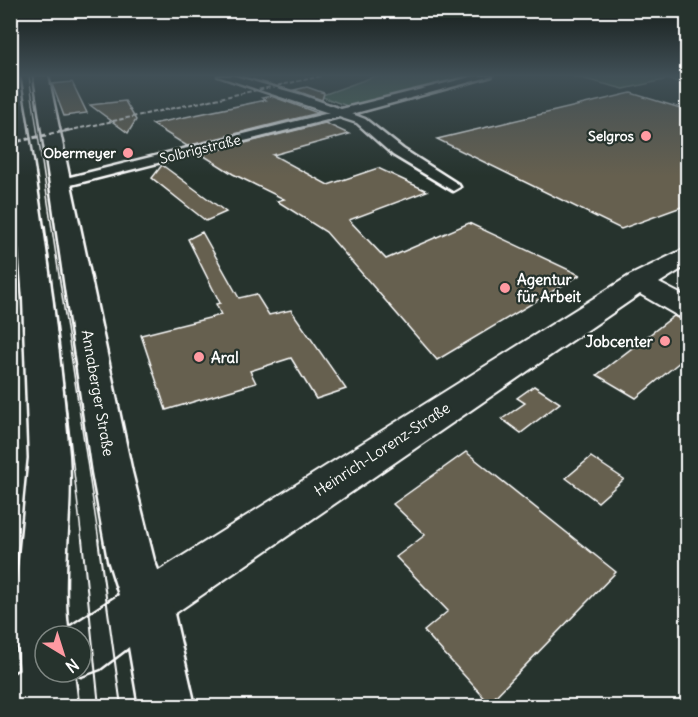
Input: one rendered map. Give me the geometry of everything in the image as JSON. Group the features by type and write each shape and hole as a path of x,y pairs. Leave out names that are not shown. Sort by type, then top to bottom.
{"main road":[{"name":"Annaberger Straße","path":"14,109 32,190 112,472 131,560 147,605 167,706"},
{"name":"Annaberger Straße","path":"42,624 40,601 49,458 32,190 43,109"},
{"name":"Heinrich-Lorenz-Straße","path":"93,646 147,605"}],"street":[{"path":"333,109 361,121 398,152 453,187"},
{"name":"Solbrigstraße","path":"32,190 351,109"},
{"name":"Heinrich-Lorenz-Straße","path":"147,605 638,282 687,254"},
{"path":"638,282 687,310"}],"building":[{"path":"62,109 85,109 87,113 64,116"},
{"path":"96,109 130,109 136,120 128,133"},
{"path":"221,109 308,109 318,113 187,146 152,124"},
{"path":"562,109 685,109 687,205 621,229 437,139"},
{"path":"325,123 349,134 273,155 328,185 378,168 427,191 349,220 386,259 469,223 580,275 437,360 326,232 277,201 284,199 233,174 201,154"},
{"path":"162,165 226,212 206,221 152,178"},
{"path":"202,232 239,298 256,294 269,315 291,310 346,389 316,399 291,358 250,371 256,383 166,410 141,335 221,315 216,304 220,303 188,239"},
{"name":"Jobcenter","path":"674,316 687,323 687,356 636,398 597,375"},
{"path":"534,386 560,403 521,433 502,419 525,403 517,398"},
{"path":"466,452 616,572 489,703 424,631 448,611 396,557 425,535 393,504"},
{"path":"591,457 624,479 598,502 566,478"}],"tram line":[{"path":"34,109 99,541"},
{"path":"45,225 82,541"},
{"path":"82,539 99,706"},
{"path":"98,539 121,706"}],"railway":[{"path":"62,132 167,109"},
{"path":"10,143 69,130"}],"place":[{"name":"Selgros","path":"646,136"},
{"name":"Obermeyer","path":"128,153"},
{"name":"Agentur für Arbeit","path":"505,288"},
{"name":"Jobcenter","path":"665,341"},
{"name":"Aral","path":"199,357"}]}
